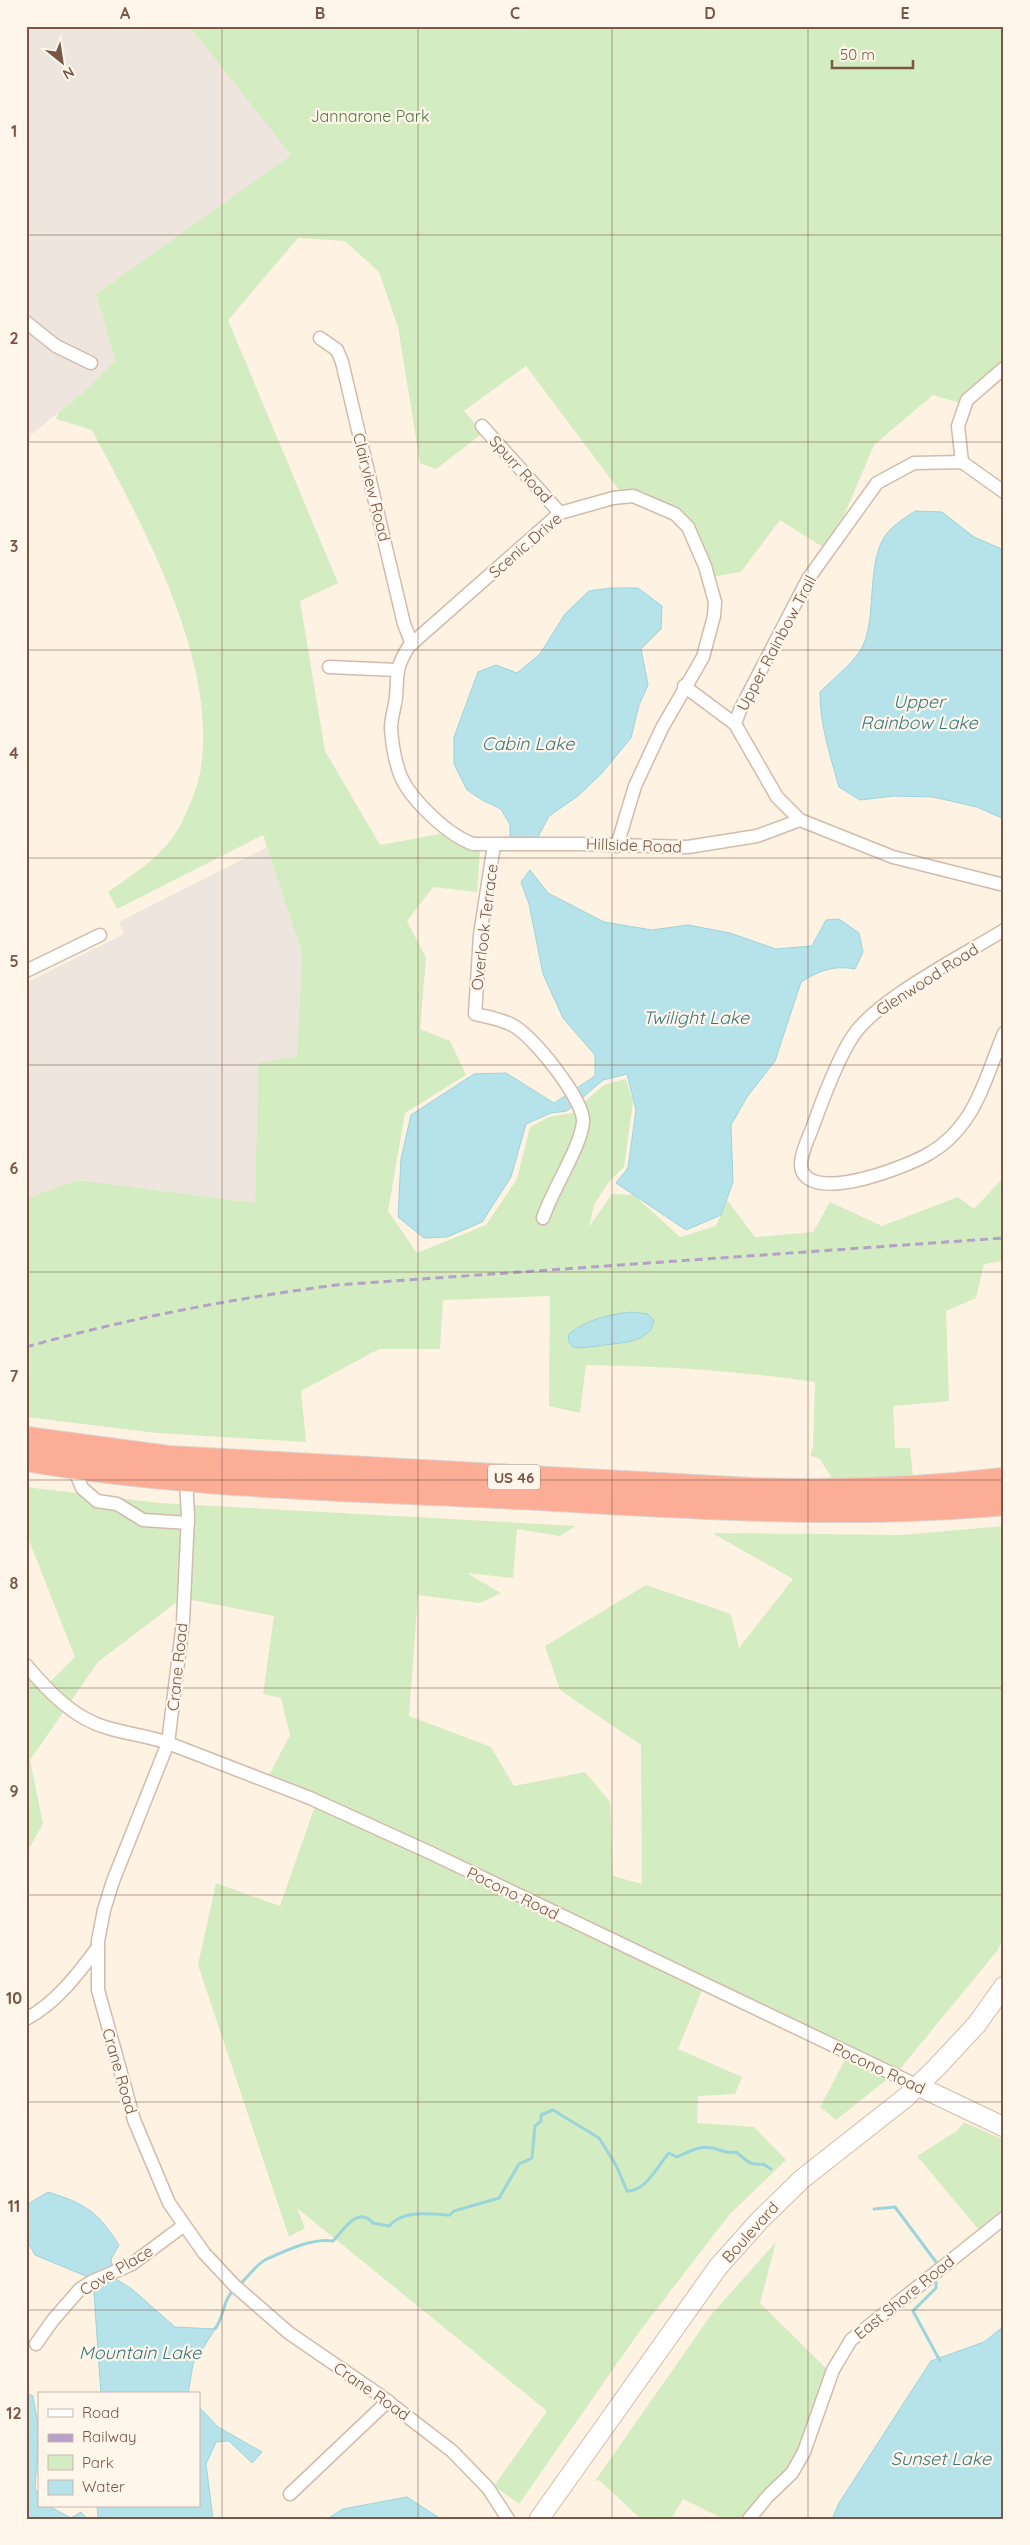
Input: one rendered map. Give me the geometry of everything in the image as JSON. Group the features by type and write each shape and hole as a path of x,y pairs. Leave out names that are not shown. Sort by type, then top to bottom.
{"highway":[{"name":"US 46","path":"26,1439 114,1452 188,1460 751,1490 807,1492 919,1488 1004,1480"},
{"name":"US 46","path":"34,1463 186,1479 762,1509 887,1510 1004,1502"}],"main road":[{"name":"Boulevard","path":"539,2519 718,2267 764,2215 802,2179 918,2086 977,2024 1004,1986"},
{"name":"Pocono Road","path":"918,2086 1004,2127"}],"street":[{"path":"26,322 56,346 91,363"},
{"name":"Clairview Road","path":"320,338 337,350 342,362 404,624 412,644"},
{"path":"1004,368 967,400 958,426 962,462 1004,492"},
{"name":"Spurr Road","path":"482,426 560,513"},
{"name":"Upper Rainbow Trail","path":"962,462 914,463 877,483 808,579 740,710 735,724 777,797 800,820 893,857 1004,885"},
{"name":"Scenic Drive","path":"494,844 473,844 460,840 423,805 402,778 397,762 391,726 396,699 398,666 412,644 560,513 613,498 633,496 675,514 688,527 705,566 715,602 708,643 703,657 684,686 635,786 618,846"},
{"path":"328,666 397,670"},
{"path":"684,686 735,724"},
{"name":"Hillside Road","path":"494,844 688,847 757,836 800,820"},
{"name":"Overlook Terrace","path":"494,844 480,935 475,1014 497,1019 524,1032 548,1059 582,1111 583,1122 579,1137 550,1197 543,1218"},
{"name":"Glenwood Road","path":"1004,930 905,991 870,1016 852,1036 816,1119 801,1162 802,1172 809,1180 819,1184 847,1183 916,1160 930,1153 954,1133 966,1119 1004,1032"},
{"path":"26,971 100,934"},
{"path":"73,1466 82,1488 97,1501 117,1504 143,1520 188,1523"},
{"name":"Crane Road","path":"186,1479 188,1523 183,1622 168,1743 113,1881 104,1910 98,1947 98,1990 134,2120 169,2203 183,2226 204,2253 238,2289 306,2346 388,2401 437,2439 470,2468 499,2503 508,2519"},
{"name":"Pocono Road","path":"26,1665 68,1708 106,1728 146,1736 168,1743 310,1798 431,1853 918,2086"},
{"path":"26,2019 47,2005 77,1976 98,1947"},
{"name":"East Shore Road","path":"749,2519 768,2496 792,2473 804,2452 833,2370 851,2340 1004,2218"},
{"name":"Cove Place","path":"36,2344 64,2306 80,2289 91,2282 126,2268 183,2226"},
{"path":"290,2494 388,2401"}],"shaded area":[{"path":"26,26 189,26 291,155 96,294 115,360 87,389 26,439"},
{"path":"267,847 302,953 297,1057 258,1064 255,1203 78,1180 26,1203 26,983 124,934 119,922"}],"green space":[{"name":"Jannarone Park","path":"189,26 1004,26 1004,373 964,404 933,395 874,445 829,551 780,520 741,572 710,577 672,512 625,498 526,366 464,411 483,433 436,469 420,463 398,327 379,272 345,241 298,238 228,320 338,583 300,601 325,751 380,845 445,833 480,849 477,892 433,887 407,921 426,958 420,1029 450,1041 466,1075 405,1113 388,1211 417,1253 486,1225 517,1179 530,1127 549,1117 572,1113 604,1085 626,1079 633,1102 624,1167 608,1183 594,1205 589,1227 612,1194 634,1195 680,1237 716,1226 727,1200 755,1237 813,1232 830,1202 882,1226 958,1197 974,1209 1004,1177 1004,1261 984,1264 976,1298 946,1311 949,1401 893,1406 895,1448 910,1448 913,1476 833,1480 820,1459 810,1455 813,1448 815,1382 701,1370 586,1365 580,1413 549,1406 550,1296 443,1300 440,1349 379,1349 301,1391 306,1442 157,1433 26,1417 26,1203 29,1198 78,1180 255,1203 258,1063 297,1056 302,953 263,835 117,909 108,892 148,863 166,846 180,826 189,807 200,773 203,731 199,686 188,641 172,596 133,508 92,430 56,419 58,413 87,389 115,360 96,294 291,155"},
{"path":"26,1487 160,1503 576,1526 560,1536 517,1529 513,1578 467,1573 501,1593 480,1603 418,1595 409,1716 491,1747 514,1786 585,1772 610,1802 613,1876 642,1884 641,1745 560,1690 545,1646 646,1585 731,1614 739,1648 793,1579 715,1533 902,1535 1004,1526 1004,1937 997,1951 900,2069 836,2120 820,2107 847,2056 703,1988 678,2049 742,2077 735,2094 698,2096 697,2123 754,2127 786,2160 729,2215 639,2332 519,2504 494,2486 547,2411 297,2208 305,2228 289,2237 198,1965 216,1883 280,1906 315,1806 265,1783 290,1735 281,1698 263,1694 274,1616 182,1598 98,1662 30,1760 43,1824 26,1854 26,1670 43,1689 75,1657 26,1533"},
{"path":"964,2122 1004,2140 1004,2209 979,2230 917,2156 957,2131"},
{"path":"776,2242 760,2303 833,2375 797,2462 751,2519 724,2519 683,2499 671,2519 641,2519 599,2480 595,2481 711,2315"}],"water":[{"name":"Upper Rainbow Lake","path":"915,511 942,512 974,537 1004,550 1004,819 977,807 933,797 894,796 860,800 839,787 824,728 820,692 860,651 866,639 869,624 876,558 881,544 891,529"},
{"name":"Cabin Lake","path":"611,588 638,588 662,606 661,629 641,649 648,685 639,705 631,738 602,773 578,796 549,816 538,837 510,839 510,825 501,809 467,790 454,764 454,737 478,672 496,665 517,673 540,654 565,614 589,591"},
{"name":"Twilight Lake","path":"530,870 548,893 604,922 652,930 688,925 730,933 776,949 812,946 826,920 839,919 859,933 863,952 855,969 833,968 801,982 775,1061 747,1097 731,1125 733,1182 721,1215 686,1230 616,1183 628,1168 636,1110 627,1074 603,1080 567,1111 551,1113 526,1124 511,1177 482,1222 447,1237 424,1238 398,1217 401,1159 411,1115 474,1074 506,1073 554,1103 595,1076 595,1055 563,1018 543,974 529,904 521,882"},
{"path":"632,1312 648,1314 654,1320 651,1330 641,1338 628,1342 582,1348 573,1347 568,1341 569,1334 590,1321 615,1314"},
{"name":"Mountain Lake","path":"48,2192 90,2210 104,2224 119,2245 111,2259 114,2278 132,2289 175,2327 215,2329 193,2364 188,2392 101,2392 93,2279 35,2255 26,2239 26,2205"},
{"name":"Sunset Lake","path":"1004,2326 1004,2519 832,2519 839,2503 931,2361 984,2342"},
{"path":"26,2393 33,2396 38,2425 35,2489 38,2493 38,2508 53,2508 71,2518 81,2512 87,2519 26,2519"},
{"name":"Mountain Lake","path":"200,2408 218,2427 262,2452 252,2463 229,2441 216,2442 206,2464 213,2519 98,2519 97,2508 200,2508"},
{"path":"407,2497 441,2519 327,2519 343,2509"}],"waterway":[{"path":"239,2285 265,2260 307,2243 333,2241 356,2218 367,2218 373,2223 389,2226 402,2217 418,2214 450,2215 454,2211 499,2198 519,2164 532,2158 535,2126 541,2121 541,2115 553,2110 599,2138 616,2165 627,2191 634,2190 646,2182 669,2153 677,2157 703,2147 736,2152 751,2163 763,2164 771,2169"},
{"path":"874,2209 895,2207 936,2262"},
{"path":"936,2281 936,2288 913,2311 940,2361"},
{"path":"215,2329 221,2319 228,2298 235,2289"}],"railway":[{"path":"26,1347 180,1310 336,1285 1004,1238"}]}
